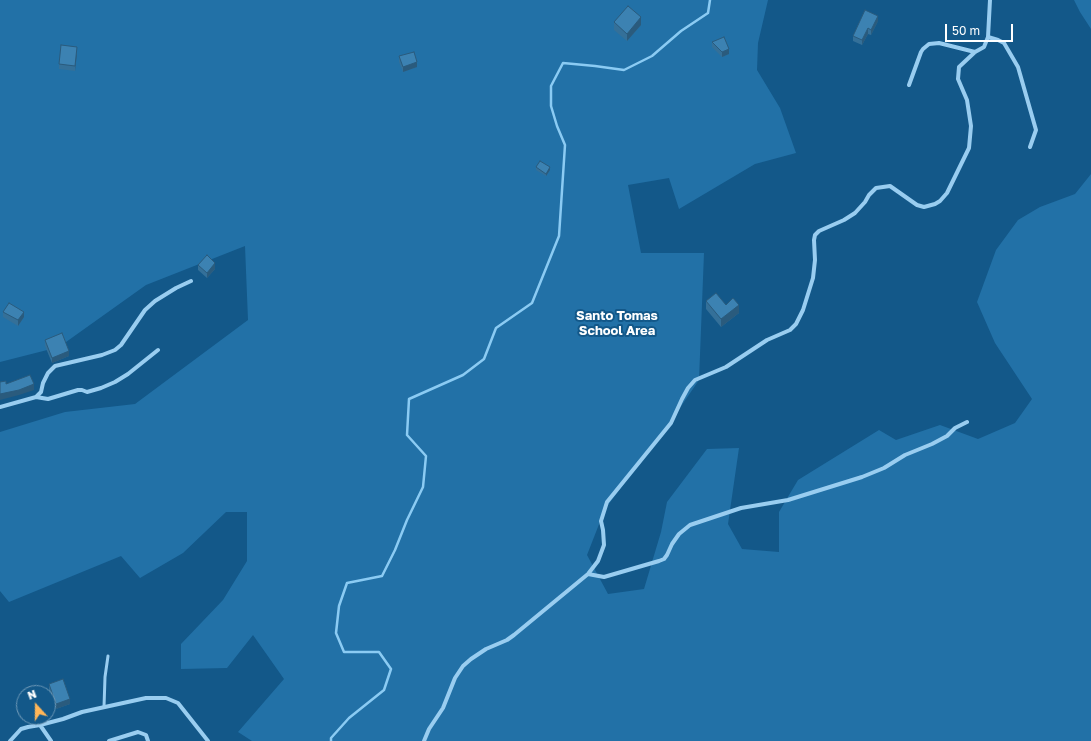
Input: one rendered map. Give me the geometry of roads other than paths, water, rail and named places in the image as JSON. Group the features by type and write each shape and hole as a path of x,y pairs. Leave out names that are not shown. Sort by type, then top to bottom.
{"street":[{"path":"424,741 429,729 445,704 455,678 463,666 486,649 507,640 588,574 598,561 604,545 601,521 607,502 671,423 688,388 695,380 726,367 767,340 790,330 796,324 803,310 813,278 815,235 819,231 856,213 876,188 890,186 917,205 924,207 940,201 947,193 969,148 971,126 967,100 958,79 959,67 975,52 984,47 988,37 990,0"},
{"path":"988,37 1004,43 1018,67 1036,130 1030,147"},
{"path":"909,85 921,52 929,44 939,43 975,52"},
{"path":"36,397 41,392 45,378 52,369 60,364 102,355 115,350 121,345 145,310 155,301 191,281"},
{"path":"0,407 36,397 48,399 78,390 87,392 101,388 128,374 158,350"},
{"path":"588,574 604,577 615,575 664,559 679,534 690,525 741,508 788,500 862,477 884,468 905,455 932,444 947,436 955,428 967,422"},
{"path":"56,721 82,712 146,698 166,698 178,703 208,741"},
{"path":"10,741 21,729 40,725 51,741"},
{"path":"109,741 138,732 146,735 148,741"}],"lane":[{"path":"104,707 105,677 108,656"}],"waterway":[{"path":"331,741 331,738 349,718 384,690 391,669 379,652 344,652 336,633 339,606 347,583 382,576 423,487 426,456 407,435 409,399 463,375 484,359 496,328 532,303 559,236 565,145 551,106 551,86 563,63 624,70 652,56 681,31 708,13 710,0"}],"district":[{"name":"Santo Tomas School Area","path":"617,324"}]}
